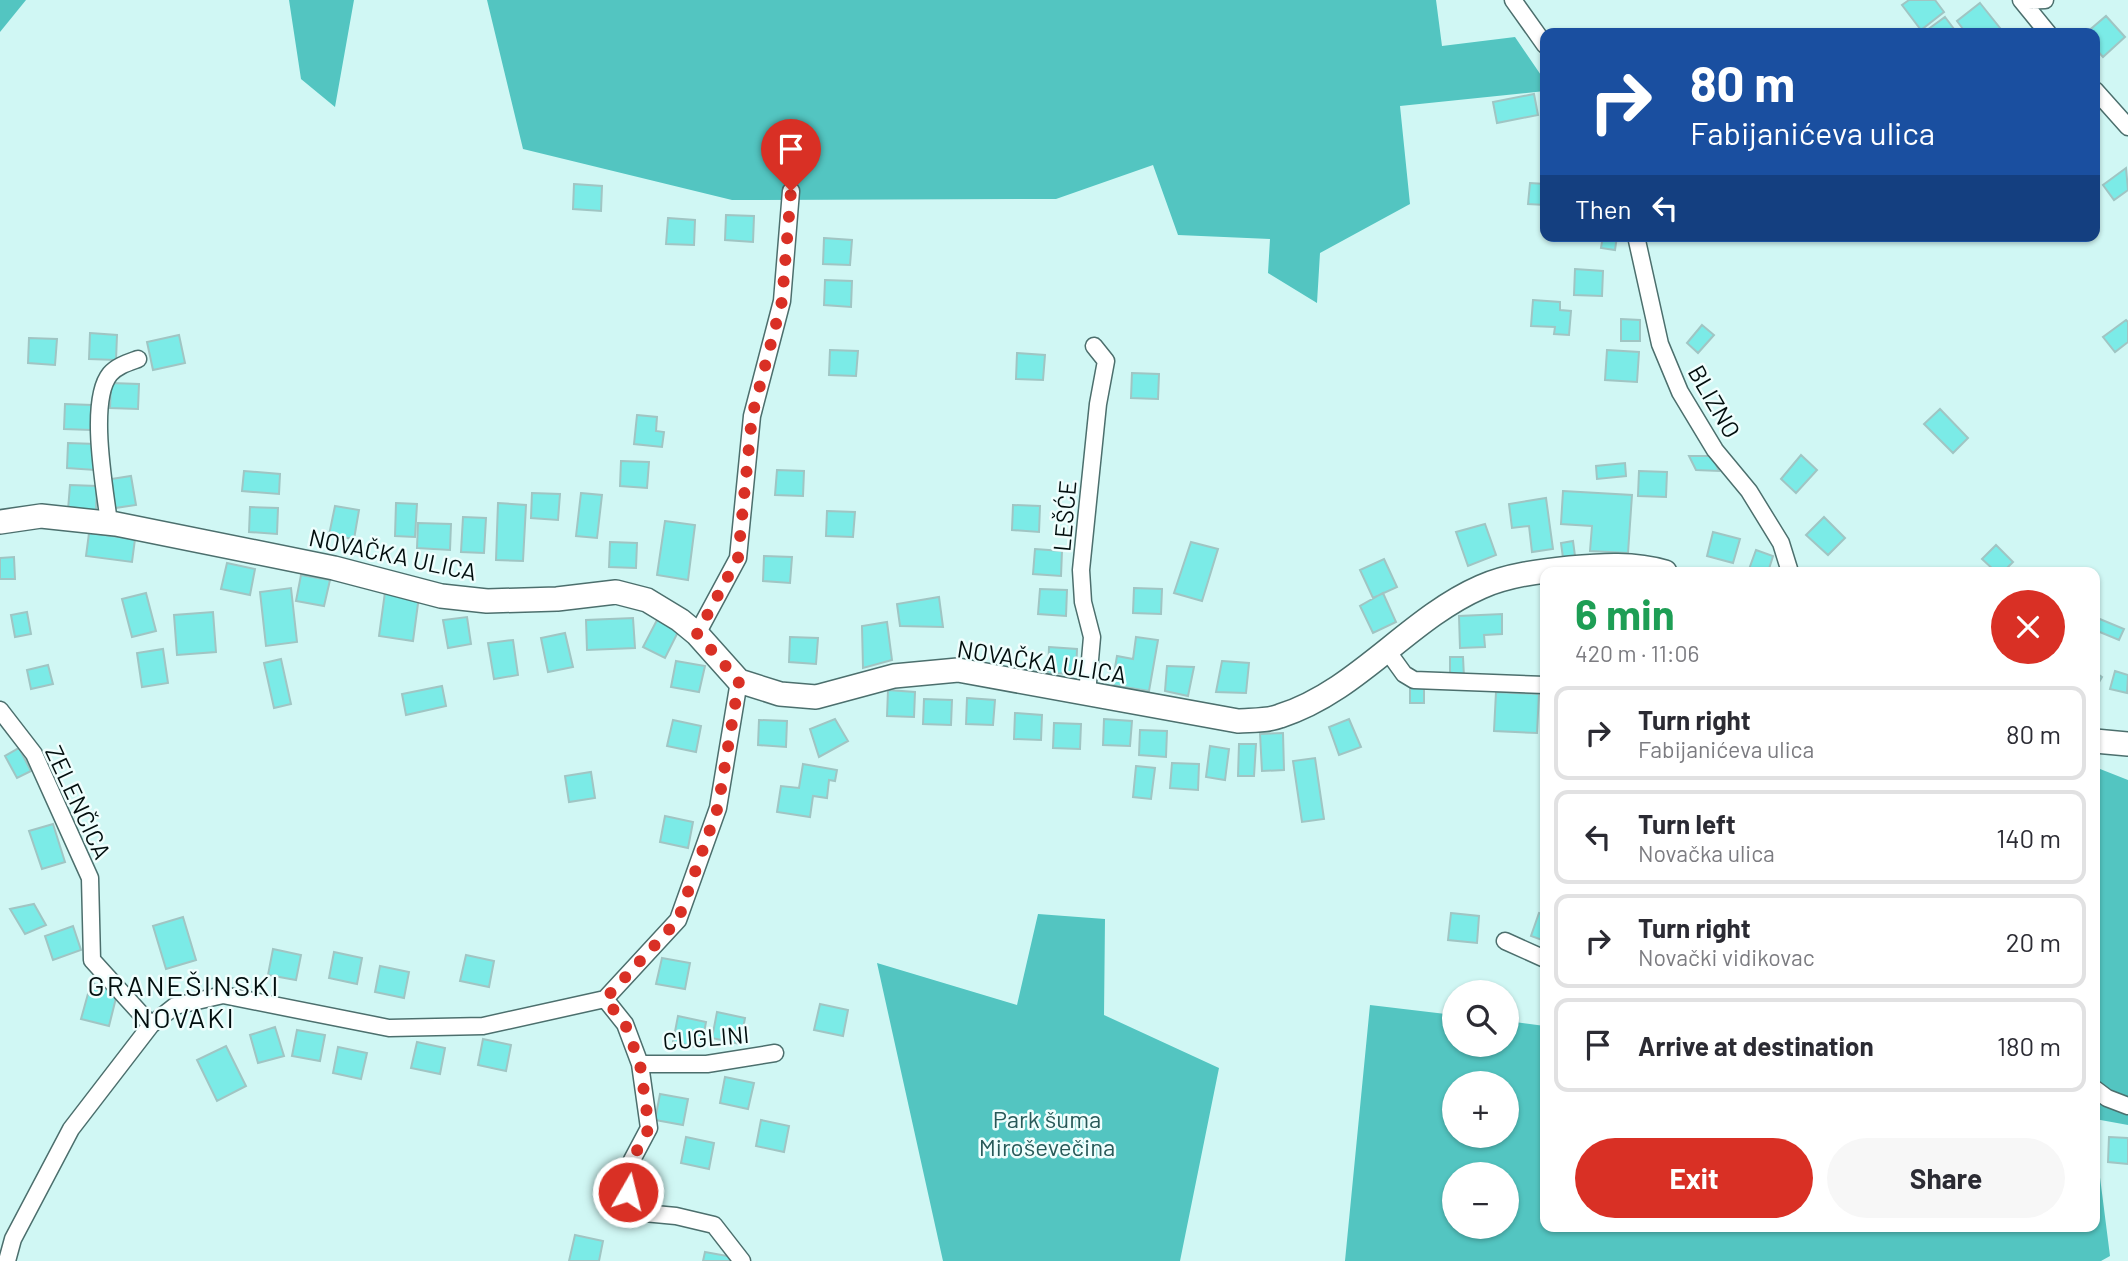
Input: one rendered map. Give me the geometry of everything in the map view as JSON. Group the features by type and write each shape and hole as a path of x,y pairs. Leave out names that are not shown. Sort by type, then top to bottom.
{"street":[{"path":"1513,0 1540,38"},
{"path":"2021,1 2045,0"},
{"path":"2021,1 2044,28"},
{"path":"2100,96 2128,127"},
{"path":"697,634 738,558 752,416 782,301 791,191"},
{"name":"BLIZNO","path":"1637,242 1660,344 1680,392 1715,450 1749,491 1780,543 1788,567"},
{"name":"LEŠĆE","path":"1087,694 1092,638 1083,602 1081,570 1098,404 1106,361 1094,346"},
{"path":"109,523 98,400 109,375 117,367 138,359"},
{"name":"NOVAČKA ULICA","path":"0,522 41,516 109,523 334,568 441,596 499,601 558,599 615,592 647,600 680,620 697,634 739,681 780,694 816,697 894,676 958,670 1238,721 1279,717 1333,693 1386,649 1469,593 1499,580 1540,574"},
{"name":"NOVAČKA ULICA","path":"1586,567 1636,567"},
{"path":"1386,649 1404,674 1414,680 1540,685"},
{"path":"7,1261 13,1239 71,1129 151,1025 174,1006 223,995 389,1028 483,1026 605,999 678,920 718,807 739,681"},
{"name":"ZELENČICA","path":"0,710 34,754 90,878 92,960 151,1025"},
{"path":"2100,741 2128,744"},
{"path":"1505,941 1540,956"},
{"name":"CUGLINI","path":"605,999 625,1024 640,1064 649,1128 632,1160 628,1192 644,1213 676,1216 714,1225 742,1261"},
{"name":"CUGLINI","path":"640,1064 707,1064 775,1053"},
{"path":"2100,1093 2128,1106"}],"green space":[{"path":"0,0 26,0 0,32"},
{"path":"289,0 354,0 335,107 301,79"},
{"path":"487,0 1436,0 1442,46 1515,37 1540,74 1540,92 1400,106 1410,204 1320,253 1317,303 1268,273 1270,239 1178,235 1153,165 1056,199 732,200 523,149"},
{"path":"2100,769 2128,780 2128,1125 2100,1120"},
{"name":"Park šuma Miroševečina","path":"1038,914 1105,919 1104,1015 1219,1068 1180,1261 943,1261 877,963 1017,1005"},
{"path":"1370,1005 1442,1014 1442,1057 1519,1057 1519,1023 1540,1025 1540,1232 2100,1232 2100,1177 2110,1256 2101,1261 1345,1261"}],"building":[{"path":"1909,0 1935,0 1944,12 1924,28 1919,28 1902,5"},
{"path":"1980,3 2000,28 1962,28 1957,21"},
{"path":"2106,16 2125,37 2103,57 2100,54 2100,28 2092,28"},
{"path":"1945,17 1953,28 1930,28"},
{"path":"1534,94 1538,115 1497,123 1493,102"},
{"path":"2126,168 2128,190 2114,200 2103,185"},
{"path":"1530,183 1540,184 1540,205 1528,204"},
{"path":"574,184 602,186 601,211 573,209"},
{"path":"726,215 754,216 753,242 725,240"},
{"path":"668,218 695,220 694,245 666,244"},
{"path":"824,238 852,240 850,265 823,264"},
{"path":"1602,242 1616,242 1615,250 1601,248"},
{"path":"1575,269 1603,271 1602,296 1574,295"},
{"path":"825,280 852,281 851,307 824,305"},
{"path":"1533,300 1560,302 1560,310 1571,311 1569,335 1554,334 1555,327 1531,326"},
{"path":"1621,319 1640,320 1640,341 1621,341"},
{"path":"2126,320 2128,342 2115,352 2103,337"},
{"path":"1702,325 1714,335 1698,353 1687,343"},
{"path":"90,333 117,335 116,360 89,359"},
{"path":"179,335 185,363 153,370 147,342"},
{"path":"29,338 57,339 55,365 28,363"},
{"path":"830,350 858,351 856,376 829,375"},
{"path":"1607,350 1639,352 1637,382 1605,380"},
{"path":"1017,353 1045,355 1043,380 1016,379"},
{"path":"1132,373 1159,374 1158,399 1131,398"},
{"path":"111,383 139,384 138,409 110,408"},
{"path":"65,404 92,405 91,430 64,429"},
{"path":"1940,409 1968,438 1953,453 1924,424"},
{"path":"637,415 657,417 656,431 664,432 662,447 634,444"},
{"path":"68,443 96,444 95,470 67,468"},
{"path":"1801,455 1817,470 1796,493 1781,479"},
{"path":"1689,456 1712,456 1719,471 1696,470"},
{"path":"621,461 649,462 647,488 620,486"},
{"path":"1625,463 1626,476 1597,479 1596,466"},
{"path":"777,470 804,471 803,496 775,495"},
{"path":"244,471 280,474 279,494 242,491"},
{"path":"1639,471 1667,472 1666,497 1638,496"},
{"path":"131,476 136,505 115,508 111,479"},
{"path":"70,485 97,486 96,511 68,510"},
{"path":"1563,491 1632,495 1628,553 1590,551 1592,526 1561,524"},
{"path":"532,493 560,494 558,520 531,518"},
{"path":"581,493 602,495 597,538 576,536"},
{"path":"1546,498 1553,549 1532,552 1529,526 1512,528 1509,504"},
{"path":"396,503 417,504 415,537 395,536"},
{"path":"498,503 526,505 523,561 496,560"},
{"path":"1013,505 1040,506 1039,532 1012,530"},
{"path":"335,506 359,510 354,539 329,535"},
{"path":"250,507 278,508 277,534 249,532"},
{"path":"827,511 855,512 853,537 826,536"},
{"path":"463,517 486,518 484,553 461,552"},
{"path":"1824,517 1845,538 1828,555 1806,535"},
{"path":"665,521 695,525 688,580 657,575"},
{"path":"418,523 451,524 450,550 417,548"},
{"path":"1485,524 1496,555 1468,566 1456,532"},
{"path":"1713,532 1740,539 1733,563 1707,556"},
{"path":"89,533 135,539 132,562 86,556"},
{"path":"1573,541 1575,556 1563,558 1561,543"},
{"path":"610,542 637,543 636,568 609,567"},
{"path":"1191,542 1218,549 1202,601 1174,593"},
{"path":"1996,545 2013,562 2008,567 1991,567 1982,559"},
{"path":"1035,549 1062,551 1061,576 1033,574"},
{"path":"1756,550 1773,556 1770,567 1750,567"},
{"path":"764,556 792,557 790,583 763,581"},
{"path":"14,557 15,579 0,579 0,558"},
{"path":"1384,559 1397,587 1373,598 1360,570"},
{"path":"227,563 255,569 250,595 221,589"},
{"path":"301,575 330,580 324,606 296,601"},
{"path":"291,588 297,642 266,646 260,592"},
{"path":"1134,588 1162,589 1161,614 1133,613"},
{"path":"1040,589 1067,590 1066,616 1038,614"},
{"path":"385,592 419,596 413,641 379,636"},
{"path":"146,593 156,631 132,637 122,599"},
{"path":"1383,593 1396,622 1373,633 1360,606"},
{"path":"939,597 943,627 900,626 897,604"},
{"path":"27,612 31,634 15,637 11,615"},
{"path":"213,612 216,652 177,655 174,615"},
{"path":"1502,614 1502,634 1484,635 1485,647 1460,648 1459,616"},
{"path":"467,617 471,644 448,648 443,620"},
{"path":"633,618 635,648 587,650 586,620"},
{"path":"2100,619 2124,629 2119,640 2100,632"},
{"path":"657,620 679,630 665,658 643,647"},
{"path":"887,622 892,660 863,668 862,626"},
{"path":"565,633 573,667 548,672 541,638"},
{"path":"790,637 818,638 816,664 789,662"},
{"path":"1136,637 1158,640 1149,691 1112,685 1117,656 1133,659"},
{"path":"513,640 518,675 494,679 488,643"},
{"path":"1049,647 1077,649 1076,674 1048,673"},
{"path":"163,649 168,683 142,687 137,653"},
{"path":"1450,657 1463,657 1464,677 1450,678"},
{"path":"281,659 291,704 274,708 264,663"},
{"path":"676,661 705,666 699,692 671,687"},
{"path":"1222,661 1249,663 1246,693 1216,692"},
{"path":"48,665 53,684 31,689 27,670"},
{"path":"1167,666 1194,667 1188,696 1165,691"},
{"path":"2115,671 2128,675 2127,693 2110,689"},
{"path":"442,686 446,706 406,715 402,694"},
{"path":"1410,688 1424,688 1424,703 1410,703"},
{"path":"888,690 915,692 914,717 887,716"},
{"path":"1496,692 1539,694 1537,733 1494,731"},
{"path":"967,698 995,700 993,725 966,724"},
{"path":"924,699 952,700 951,725 923,724"},
{"path":"1015,713 1042,715 1041,740 1014,739"},
{"path":"835,719 848,741 819,757 810,729"},
{"path":"1104,719 1132,721 1130,746 1103,745"},
{"path":"1349,719 1361,747 1339,755 1329,727"},
{"path":"673,720 701,726 696,752 667,746"},
{"path":"759,720 787,721 786,747 758,745"},
{"path":"1054,723 1081,724 1080,749 1053,748"},
{"path":"1140,730 1167,731 1166,757 1139,755"},
{"path":"1283,733 1284,770 1262,771 1260,734"},
{"path":"1239,744 1256,744 1254,776 1238,776"},
{"path":"1210,746 1229,749 1225,780 1206,777"},
{"path":"19,748 31,771 17,778 5,756"},
{"path":"1315,758 1324,819 1302,822 1293,761"},
{"path":"1172,763 1199,764 1198,790 1170,788"},
{"path":"803,764 837,770 835,781 829,780 827,798 813,796 810,817 777,812 781,786 799,788"},
{"path":"1136,766 1155,768 1151,799 1133,797"},
{"path":"591,772 595,798 569,802 565,776"},
{"path":"665,816 693,822 688,848 660,842"},
{"path":"53,824 65,862 42,869 29,831"},
{"path":"34,904 46,925 25,934 10,909"},
{"path":"1451,913 1479,916 1477,943 1448,940"},
{"path":"1539,913 1540,913 1540,939 1531,936"},
{"path":"183,917 196,960 166,969 153,926"},
{"path":"73,926 81,950 53,960 45,936"},
{"path":"273,949 301,955 296,980 268,975"},
{"path":"334,952 362,958 357,984 329,978"},
{"path":"466,955 494,961 489,987 460,981"},
{"path":"662,958 690,963 685,989 656,984"},
{"path":"380,966 409,972 404,998 375,992"},
{"path":"91,983 118,990 109,1026 81,1019"},
{"path":"820,1004 848,1010 843,1036 814,1030"},
{"path":"717,1012 745,1018 740,1044 712,1038"},
{"path":"678,1016 706,1022 701,1048 673,1042"},
{"path":"275,1027 284,1056 258,1063 250,1035"},
{"path":"297,1030 325,1035 320,1061 292,1056"},
{"path":"483,1039 511,1045 506,1071 478,1065"},
{"path":"417,1042 445,1048 440,1074 411,1068"},
{"path":"226,1046 246,1086 217,1101 197,1060"},
{"path":"338,1047 367,1053 361,1079 333,1073"},
{"path":"725,1077 754,1083 748,1109 720,1103"},
{"path":"660,1094 688,1099 683,1125 655,1120"},
{"path":"761,1120 789,1126 784,1152 756,1146"},
{"path":"686,1137 714,1143 709,1169 681,1163"},
{"path":"2109,1137 2128,1138 2128,1164 2108,1162"},
{"path":"575,1235 603,1241 599,1261 569,1261"},
{"path":"705,1252 733,1257 733,1261 703,1261"}],"district":[{"name":"GRANEŠINSKI NOVAKI","path":"184,1001"}],"route":[{"path":"628,1192 632,1160 649,1128 640,1064 625,1024 605,999 678,920 718,807 739,681 697,634 738,558 752,416 782,301 791,191"}]}
